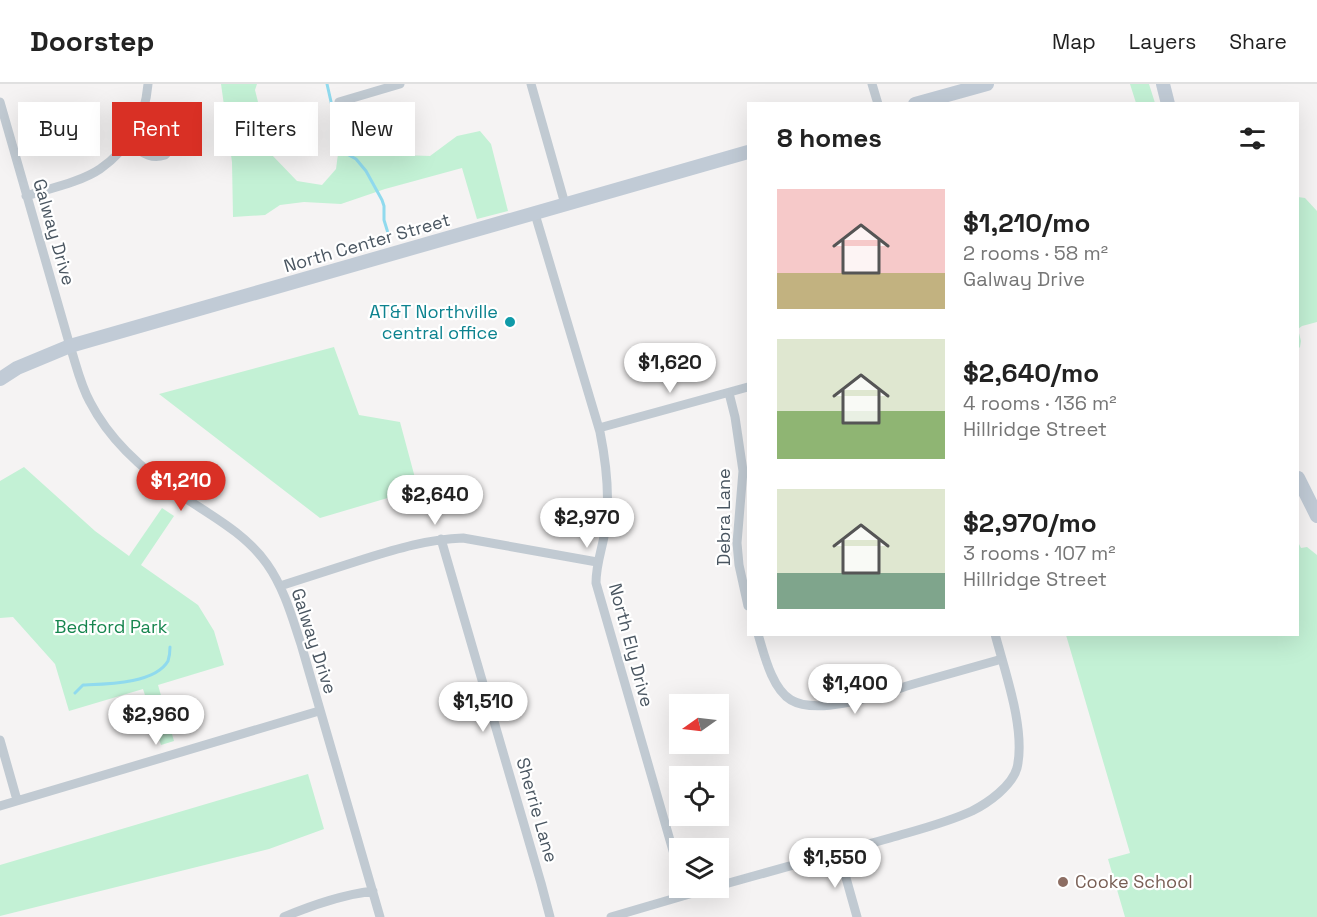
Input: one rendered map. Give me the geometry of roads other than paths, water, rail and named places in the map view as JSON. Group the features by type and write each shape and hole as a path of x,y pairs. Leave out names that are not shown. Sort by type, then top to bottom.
{"street":[{"path":"146,102 148,84"},
{"path":"339,102 400,84"},
{"path":"531,84 565,204"},
{"path":"872,84 877,102"},
{"path":"922,102 987,84"},
{"path":"1162,84 1167,102"},
{"name":"Galway Drive","path":"0,102 70,346 89,401 103,424 136,461 165,485 223,523 248,543 266,563 280,586 291,613 380,917"},
{"name":"North Center Street","path":"0,379 17,368 70,346 747,152"},
{"path":"26,196 99,170 115,156"},
{"name":"North Ely Drive","path":"535,214 599,428 604,453 608,488 606,525 597,562 596,583 669,838"},
{"path":"599,428 747,387"},
{"name":"Debra Lane","path":"729,393 743,471 737,543 747,601"},
{"path":"1299,480 1317,516"},
{"path":"280,586 427,541 441,539 463,538 597,562"},
{"name":"Sherrie Lane","path":"441,539 550,917"},
{"path":"759,636 775,682 784,693 791,700 822,706 857,700 1002,659"},
{"path":"729,883 959,816 972,811 997,795 1017,770 1019,753 1013,700 996,636"},
{"path":"0,806 319,711"},
{"path":"0,740 17,800"},
{"path":"838,853 857,917"},
{"path":"284,917 329,900 373,891"},
{"path":"611,917 669,896"}],"waterway":[{"path":"327,84 341,146 366,171 382,200 388,233"},
{"path":"75,693 83,685 129,681 152,674 162,669 168,661 170,647"}],"place":[{"name":"AT&T Northville central office","path":"510,322"},
{"name":"Cooke School","path":"1063,882"}],"park label":[{"name":"Bedford Park","path":"111,627"}]}
